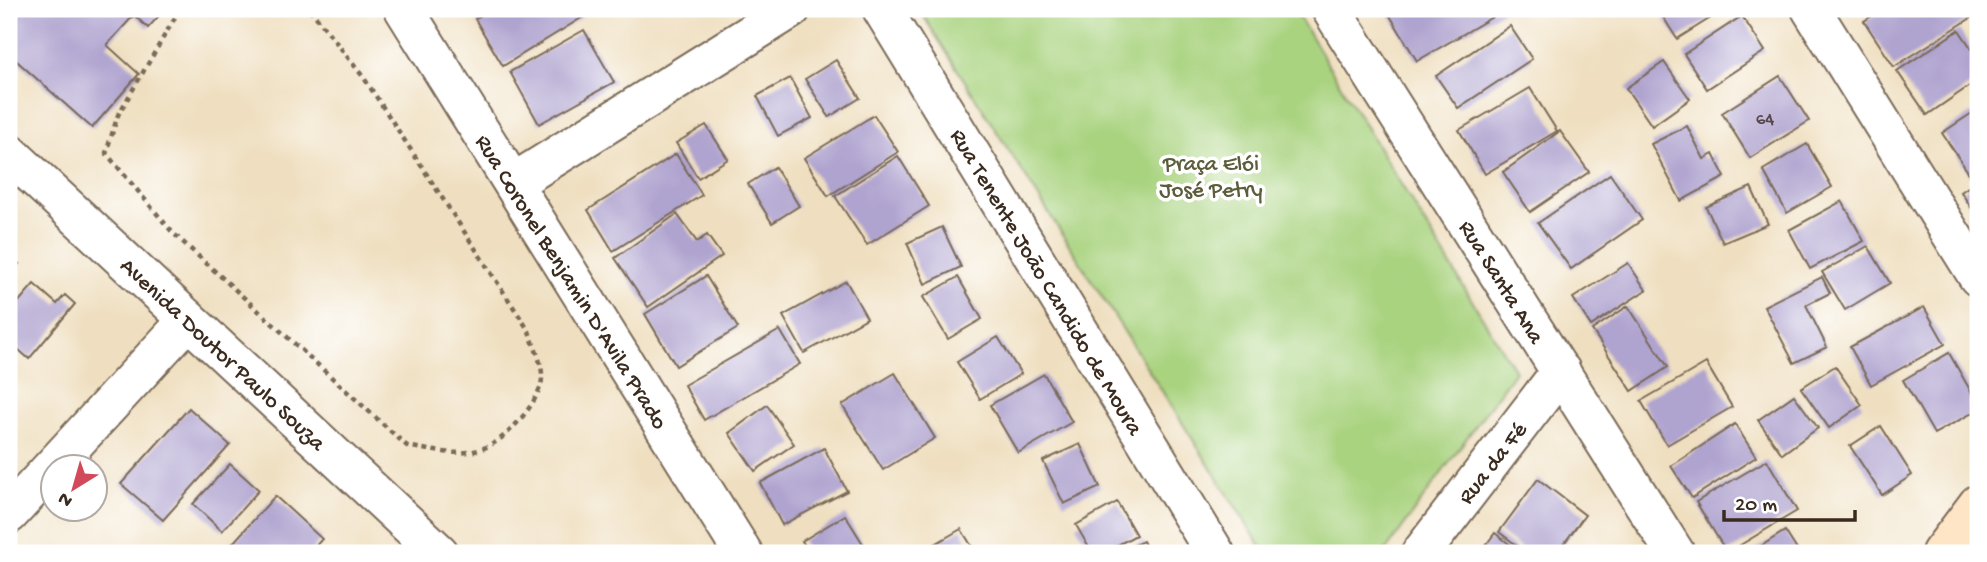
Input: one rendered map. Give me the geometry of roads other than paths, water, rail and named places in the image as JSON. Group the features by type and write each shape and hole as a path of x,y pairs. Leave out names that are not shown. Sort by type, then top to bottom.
{"street":[{"name":"Rua Coronel Benjamin D'Avila Prado","path":"404,9 743,553"},
{"path":"513,183 791,9"},
{"name":"Rua Tenente João Candido de Moura","path":"882,9 1215,553"},
{"name":"Rua Santa Ana","path":"1331,9 1675,553"},
{"path":"1811,9 1978,277"},
{"name":"Avenida Doutor Paulo Souza","path":"9,153 439,553"},
{"path":"9,514 188,320"},
{"name":"Rua da Fé","path":"1420,553 1561,371"},
{"path":"1941,553 1978,504"}],"park label":[{"name":"Praça Elói José Petry","path":"1211,175"}]}
